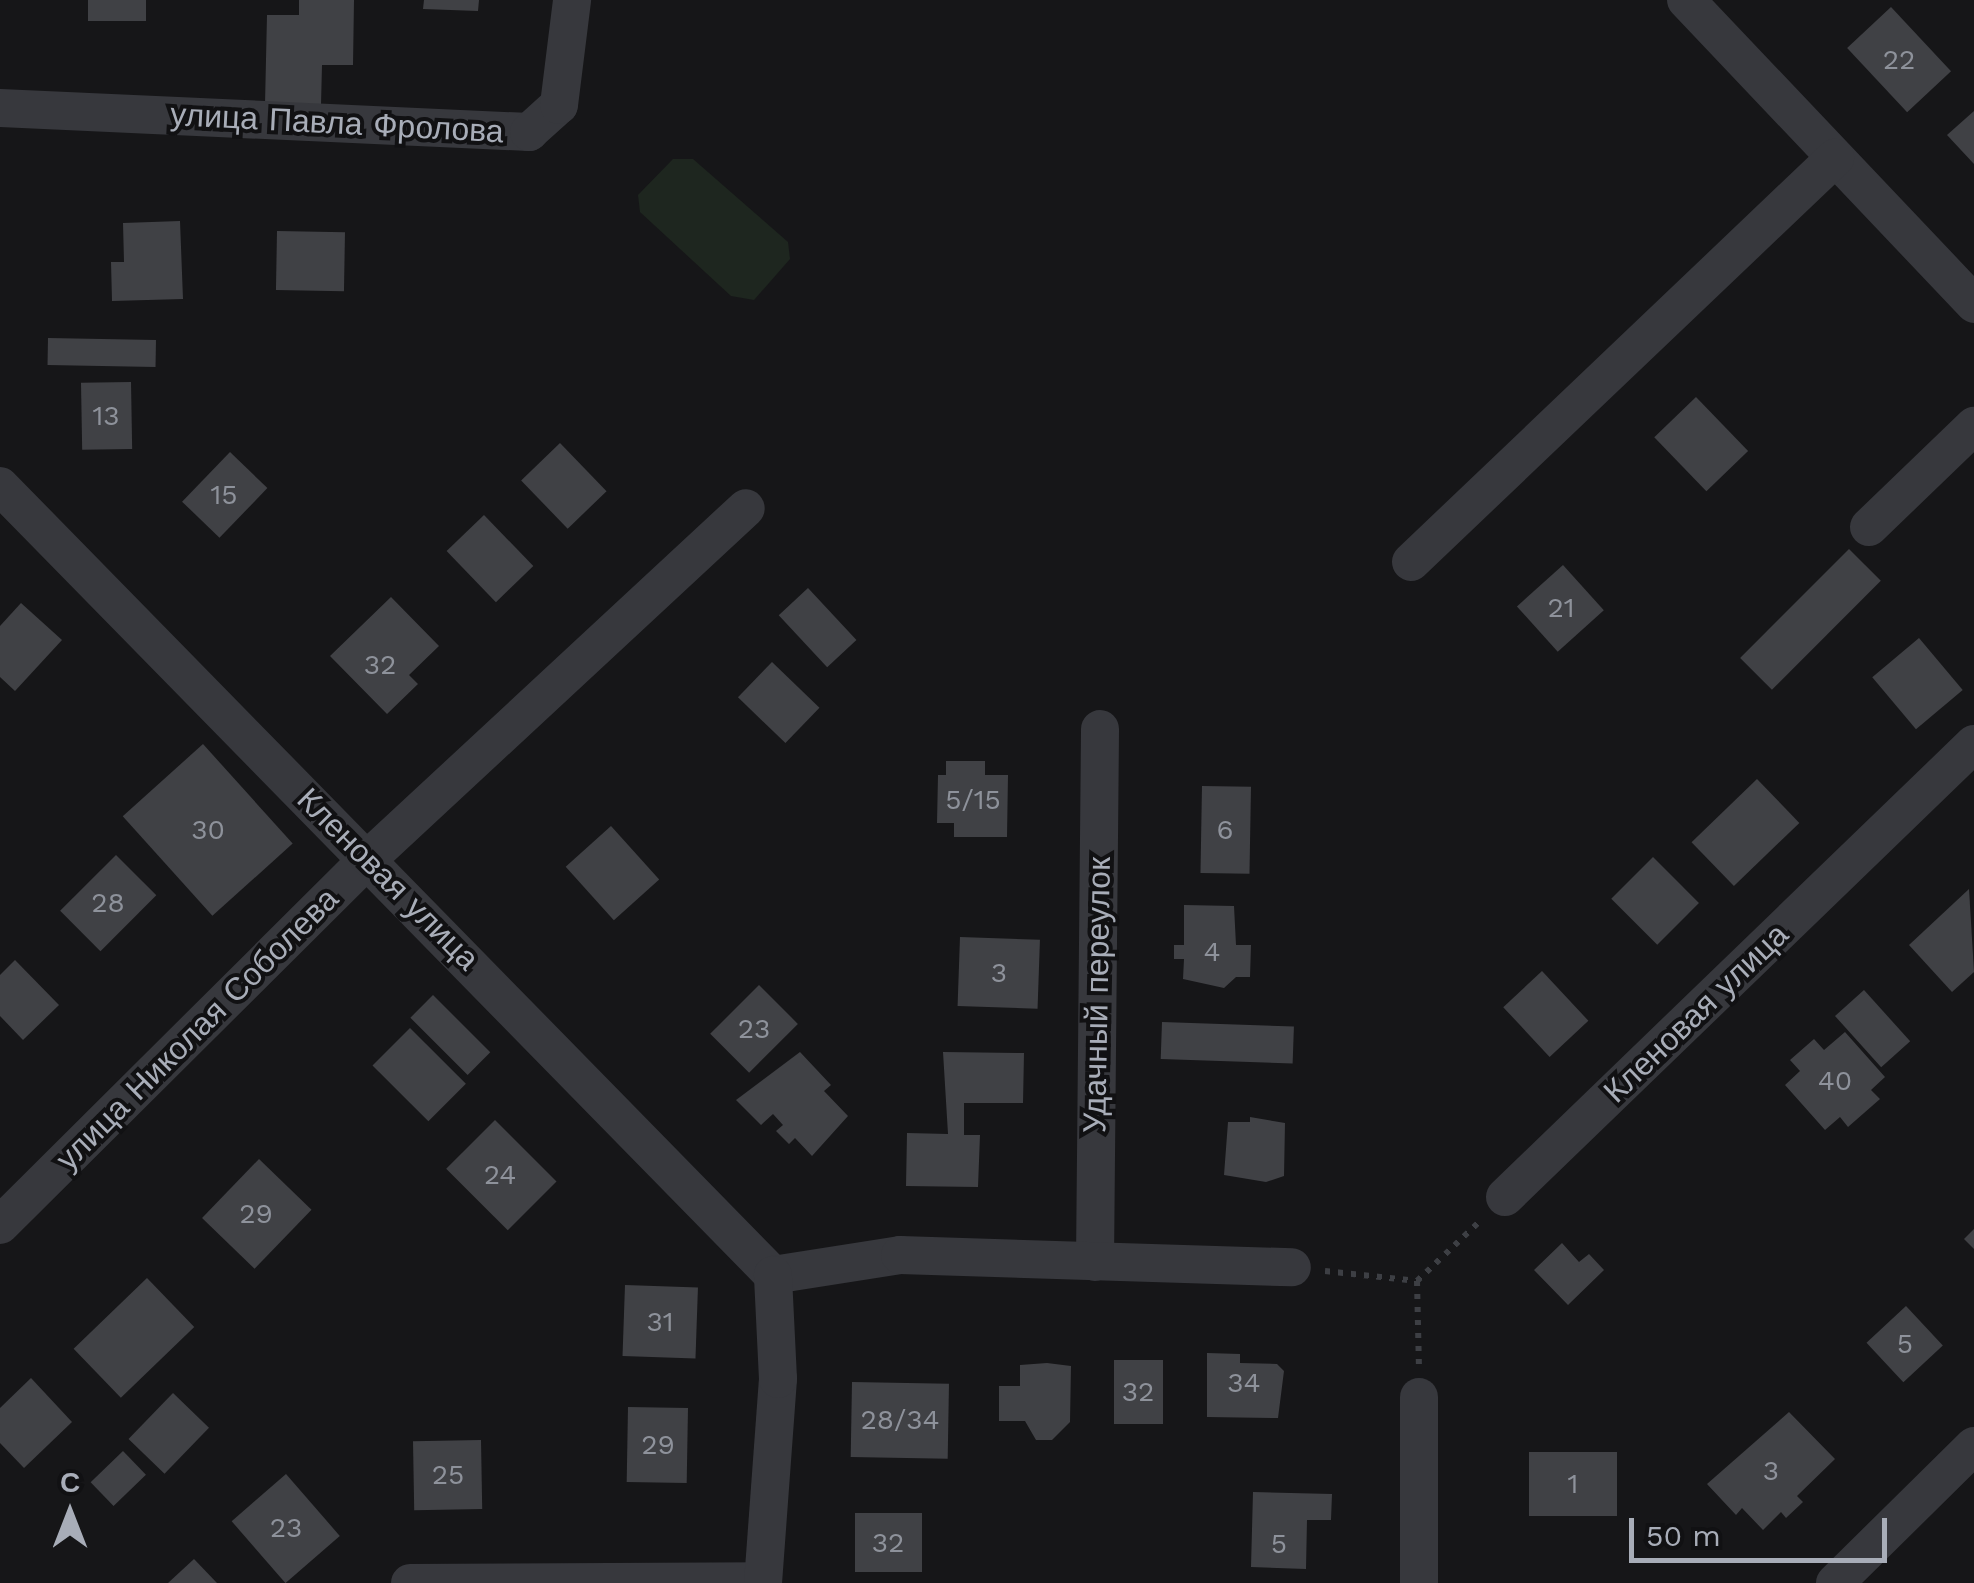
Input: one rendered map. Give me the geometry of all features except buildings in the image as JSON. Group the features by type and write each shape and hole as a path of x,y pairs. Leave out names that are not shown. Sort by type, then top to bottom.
{"street":[{"name":"улица Павла Фролова","path":"0,108 529,132 559,105 572,0"},
{"path":"1686,0 1974,304"},
{"path":"1411,562 1836,158"},
{"path":"1868,528 1974,426"},
{"name":"Кленовая улица","path":"0,486 773,1275"},
{"name":"улица Николая Соболева","path":"0,1225 368,858 746,508"},
{"name":"Удачный переулок","path":"1095,1262 1100,728"},
{"name":"Кленовая улица","path":"1505,1196 1974,744"},
{"path":"410,1583 762,1582 778,1379 773,1275 900,1255 1292,1267"},
{"path":"1418,1583 1420,1397"},
{"path":"1835,1583 1974,1446"}],"path":[{"path":"1420,1397 1418,1281 1505,1196"},
{"path":"1292,1267 1418,1281"}],"shaded area":[{"path":"673,159 693,159 788,242 790,259 754,300 731,296 640,212 638,195"}]}
